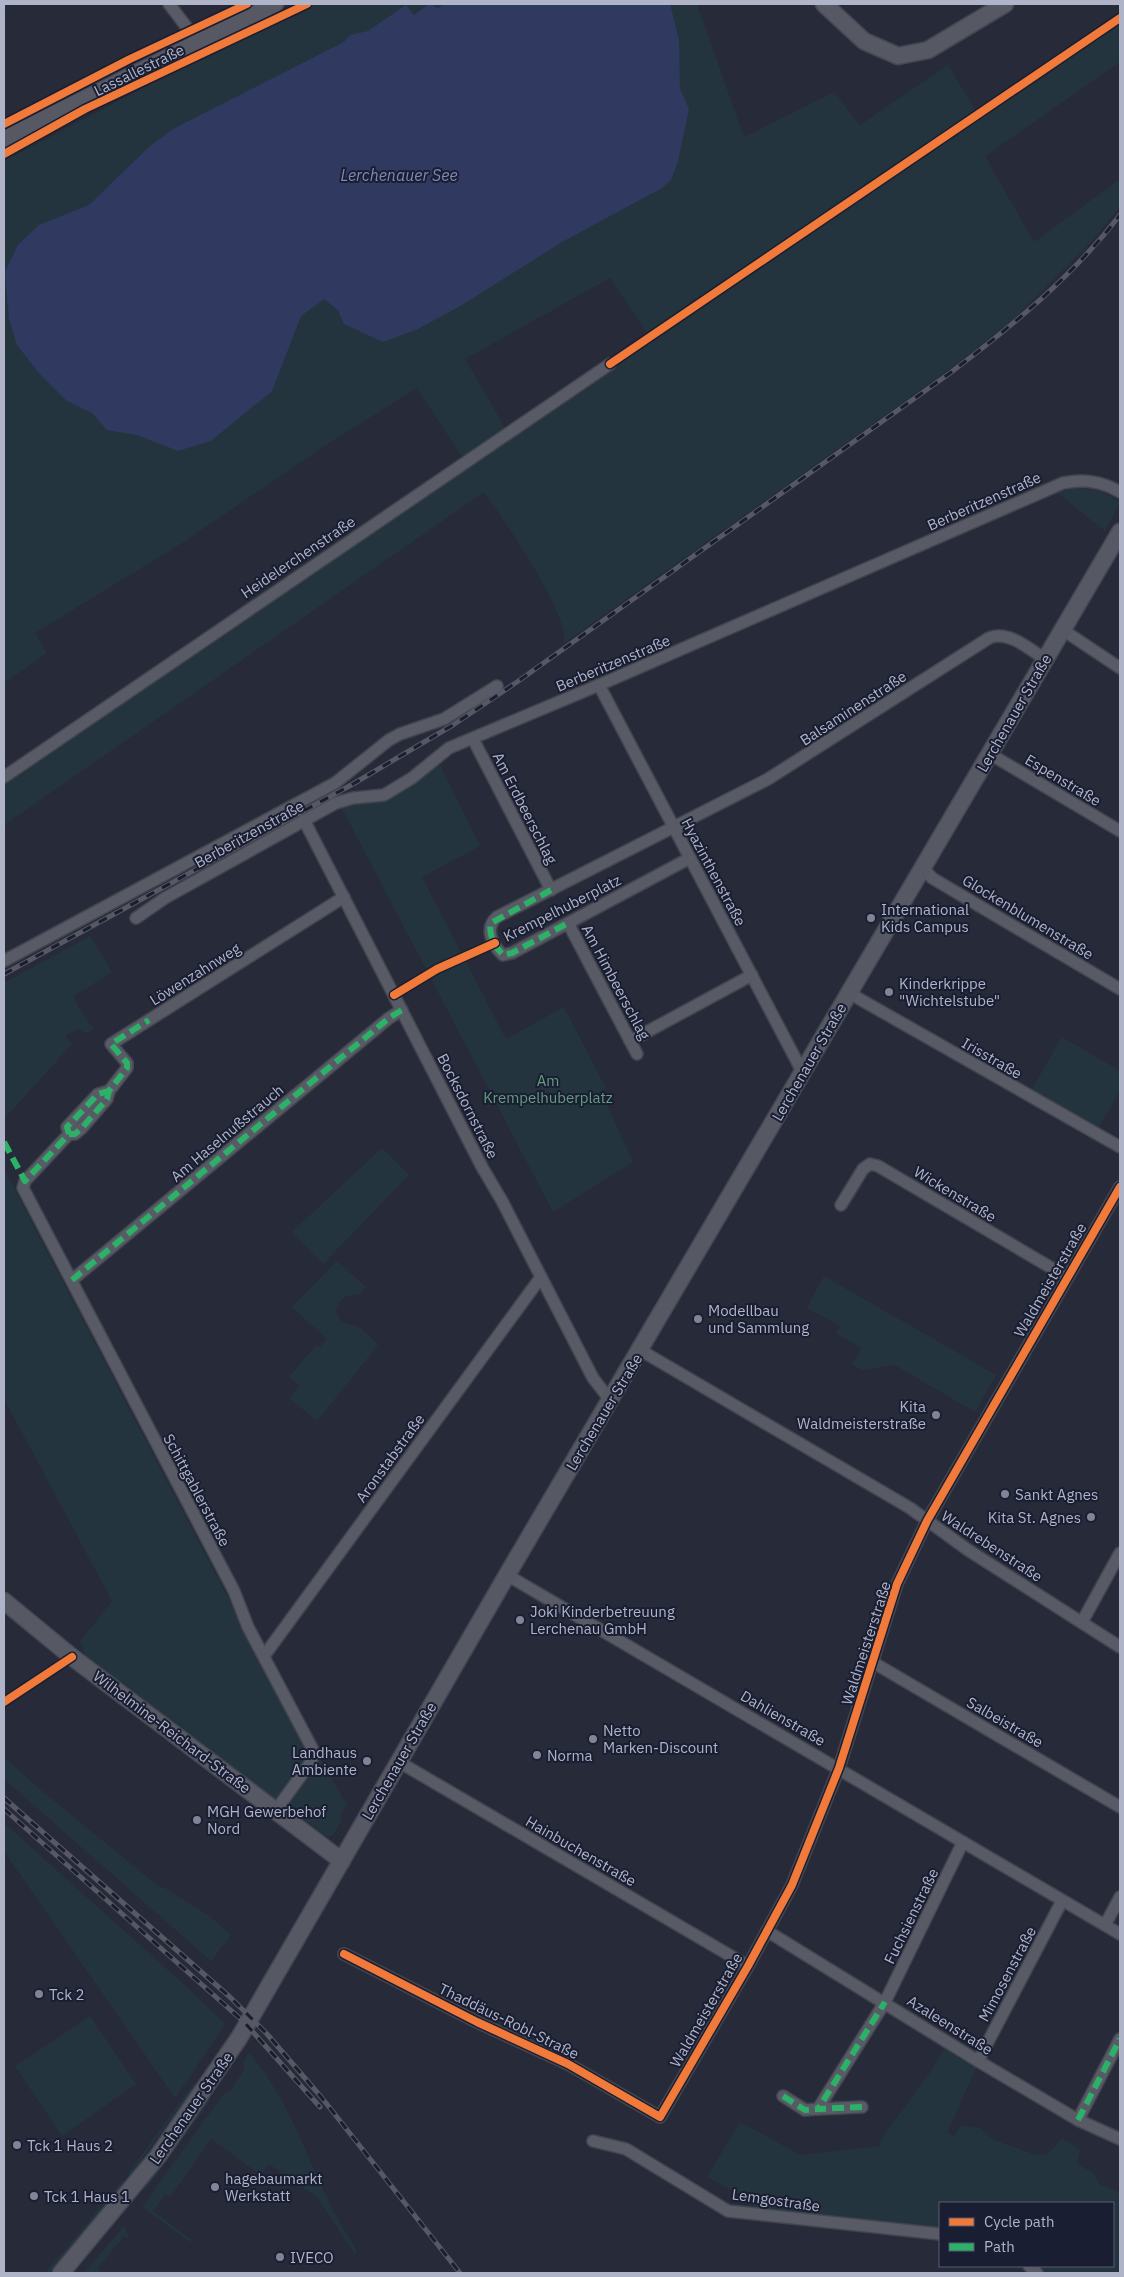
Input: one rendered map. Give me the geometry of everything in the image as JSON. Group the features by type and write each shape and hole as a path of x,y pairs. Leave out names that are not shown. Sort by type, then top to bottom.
{"main road":[{"name":"Lassallestraße","path":"4,139 275,4"},
{"path":"824,4 864,41 898,56 928,50 1005,4"},
{"name":"Lerchenauer Straße","path":"61,2273 158,2156 239,2038 507,1575 1120,532"},
{"name":"Wilhelmine-Reichard-Straße","path":"4,1601 76,1660 342,1861"}],"street":[{"path":"169,4 198,42"},
{"name":"Heidelerchenstraße","path":"4,777 610,364"},
{"name":"Berberitzenstraße","path":"136,918 165,898 336,803 353,798 384,795 412,778 449,748 599,685 1063,483 1079,480 1106,484 1120,492"},
{"path":"1063,630 1120,668"},
{"name":"Balsaminenstraße","path":"673,826 790,766 989,638 996,635 1006,636 1045,660"},
{"name":"Hyazinthenstraße","path":"599,685 802,1073"},
{"name":"Berberitzenstraße","path":"4,961 335,783 389,740 400,734 444,719 497,686"},
{"name":"Am Erdbeerschlag","path":"473,739 551,890"},
{"name":"Espenstraße","path":"990,754 1120,832"},
{"name":"Bocksdornstraße","path":"304,820 482,1167 593,1378 610,1400"},
{"name":"Krempelhuberplatz","path":"673,826 490,923 489,931 494,943 503,955 512,953 690,858"},
{"name":"Glockenblumenstraße","path":"923,868 932,878 1120,989"},
{"name":"Löwenzahnweg","path":"24,1181 69,1134 75,1134 79,1131 102,1108 109,1091 127,1068 127,1063 111,1044 187,998 344,897"},
{"name":"Am Himbeerschlag","path":"568,923 637,1054"},
{"path":"630,1042 752,975"},
{"name":"Irisstraße","path":"849,993 1120,1147"},
{"name":"Am Haselnußstrauch","path":"72,1280 389,1018 402,1010"},
{"name":"Wickenstraße","path":"841,1205 863,1169 870,1164 878,1166 1067,1277"},
{"name":"Schittgablerstraße","path":"24,1181 23,1188 234,1591 248,1627 312,1748 313,1756 276,1810"},
{"name":"Waldmeisterstraße","path":"660,2117 748,1966 792,1885 839,1768 874,1663 897,1584 926,1520 1120,1187"},
{"name":"Aronstabstraße","path":"264,1656 541,1277"},
{"name":"Waldrebenstraße","path":"640,1350 910,1508 968,1550 1120,1647"},
{"path":"1082,1622 1120,1553"},
{"name":"Dahlienstraße","path":"507,1575 1120,1934"},
{"name":"Salbeistraße","path":"874,1663 1120,1807"},
{"name":"Hainbuchenstraße","path":"399,1762 748,1966"},
{"name":"Fuchsienstraße","path":"818,2109 885,2002 963,1842"},
{"path":"1105,1925 1120,1897"},
{"name":"Mimosenstraße","path":"978,2061 1062,1901"},
{"name":"Azaleenstraße","path":"767,1931 978,2061 1078,2120 1120,2139"},
{"name":"Thaddäus-Robl-Straße","path":"344,1954 477,2022 568,2064 660,2117"},
{"path":"1078,2120 1120,2039"},
{"path":"783,2096 805,2110 862,2107"},
{"name":"Lemgostraße","path":"593,2141 626,2149 728,2211 939,2234"}],"green space":[{"path":"310,4 697,4 744,137 834,92 860,125 948,65 979,116 1120,21 1120,62 985,156 1034,242 1120,179 1120,207 1092,241 1014,319 947,371 563,644 563,632 558,613 547,591 505,522 484,492 4,825 4,783 466,463 417,388 326,445 182,543 35,633 47,653 4,683 4,161 221,47","holes":["610,278 650,337 600,374 509,434 465,359"]},
{"path":"1075,487 1101,491 1120,502 1105,531 1058,493"},
{"name":"Am Krempelhuberplatz","path":"437,759 480,846 422,877 506,1039 564,1007 606,1088 601,1091 633,1162 553,1212 337,799 383,794"},
{"path":"90,936 112,972 74,996 76,1003 94,1030 86,1033 77,1029 65,1036 72,1044 4,1119 4,983"},
{"path":"1062,1037 1120,1071 1120,1091 1098,1128 1032,1089"},
{"path":"382,1148 409,1175 323,1264 292,1232"},
{"path":"4,1169 286,1709 319,1757 347,1805 340,1816 342,1819 333,1835 327,1837 292,1810 269,1797 86,1657 80,1641 112,1601 4,1399"},
{"path":"337,1261 366,1287 360,1294 342,1299 336,1310 340,1319 362,1329 378,1345 317,1421 289,1398 300,1386 289,1377 316,1345 320,1347 327,1339 292,1307"},
{"path":"824,1276 996,1375 975,1412 895,1365 862,1370 852,1364 862,1348 836,1334 840,1326 807,1308"},
{"path":"4,1757 42,1791 159,1887 165,1888 209,1916 231,1935 211,1961 4,1779"},
{"path":"4,1823 191,1991 225,2024 175,2098 4,1851"},
{"path":"90,2016 136,2084 62,2136 15,2066"},
{"path":"944,2049 976,2068 948,2131 949,2134 954,2136 961,2126 980,2128 994,2140 1036,2155 1048,2154 1062,2138 1080,2150 1077,2163 1094,2174 1099,2184 1120,2192 1120,2273 1043,2273 1037,2267 1114,2267 1114,2202 939,2202 939,2228 769,2210 748,2205 749,2199 707,2177 740,2122 801,2155 880,2146 880,2141 933,2068"},
{"path":"249,2053 274,2087 294,2124 332,2208 357,2252 354,2253 318,2198 269,2164 261,2175 211,2139 170,2197 165,2194 153,2211 192,2240 190,2242 142,2207 224,2093 230,2091 244,2070 243,2063"},
{"path":"194,2083 196,2084 130,2176 128,2174"},
{"path":"209,2098 211,2100 146,2189 144,2188"},
{"path":"123,2180 125,2182 49,2273 45,2273"},
{"path":"124,2226 130,2241 124,2236 97,2269 102,2273 84,2273"}],"water":[{"name":"Lerchenauer See","path":"429,4 433,4 437,9 444,4 670,4 679,40 680,89 689,109 678,161 671,180 662,188 562,242 462,305 418,329 383,342 344,324 338,310 324,299 301,316 272,391 211,441 178,451 137,435 107,430 92,413 67,401 38,372 17,345 9,319 5,272 18,245 39,225 89,205 149,147 173,129 344,42 350,35 368,31 406,5 414,15"}],"railway":[{"path":"4,974 353,784 453,725 517,682 950,373 1040,300 1082,259 1120,215"},
{"path":"4,1798 231,1998 267,2034 322,2098 460,2273"},
{"path":"4,1809 244,2022 320,2107"}],"marked path":[{"path":"551,890 491,923 490,932 497,948 503,955 512,953 568,923"},
{"path":"72,1280 389,1018 402,1010"},
{"path":"4,1142 25,1181 69,1134 75,1134 82,1128 107,1099 109,1091 127,1068 127,1063 111,1044 149,1020"},
{"path":"69,1134 67,1127 98,1094 109,1091"},
{"path":"862,2107 818,2109 885,2002"},
{"path":"1078,2120 1120,2039"},
{"path":"783,2096 805,2110 818,2109"}],"cycle path":[{"path":"4,124 130,59 247,4"},
{"path":"4,154 85,109 307,4"},
{"path":"610,364 1120,18"},
{"path":"394,995 437,969 495,943"},
{"path":"344,1954 477,2022 568,2064 660,2117 748,1966 792,1885 839,1768 897,1584 927,1521 1120,1187"},
{"path":"4,1702 72,1657"}],"place":[{"name":"International Kids Campus","path":"871,918"},
{"name":"Kinderkrippe \"Wichtelstube\"","path":"889,992"},
{"name":"Modellbau und Sammlung","path":"698,1319"},
{"name":"Kita Waldmeisterstraße","path":"936,1415"},
{"name":"Sankt Agnes","path":"1005,1494"},
{"name":"Kita St. Agnes","path":"1091,1517"},
{"name":"Joki Kinderbetreuung Lerchenau GmbH","path":"520,1620"},
{"name":"Netto Marken-Discount","path":"593,1739"},
{"name":"Norma","path":"537,1755"},
{"name":"Landhaus Ambiente","path":"367,1761"},
{"name":"MGH Gewerbehof Nord","path":"197,1820"},
{"name":"Tck 2","path":"39,1994"},
{"name":"Tck 1 Haus 2","path":"17,2145"},
{"name":"hagebaumarkt Werkstatt","path":"215,2187"},
{"name":"Tck 1 Haus 1","path":"34,2196"},
{"name":"IVECO","path":"280,2257"}]}
